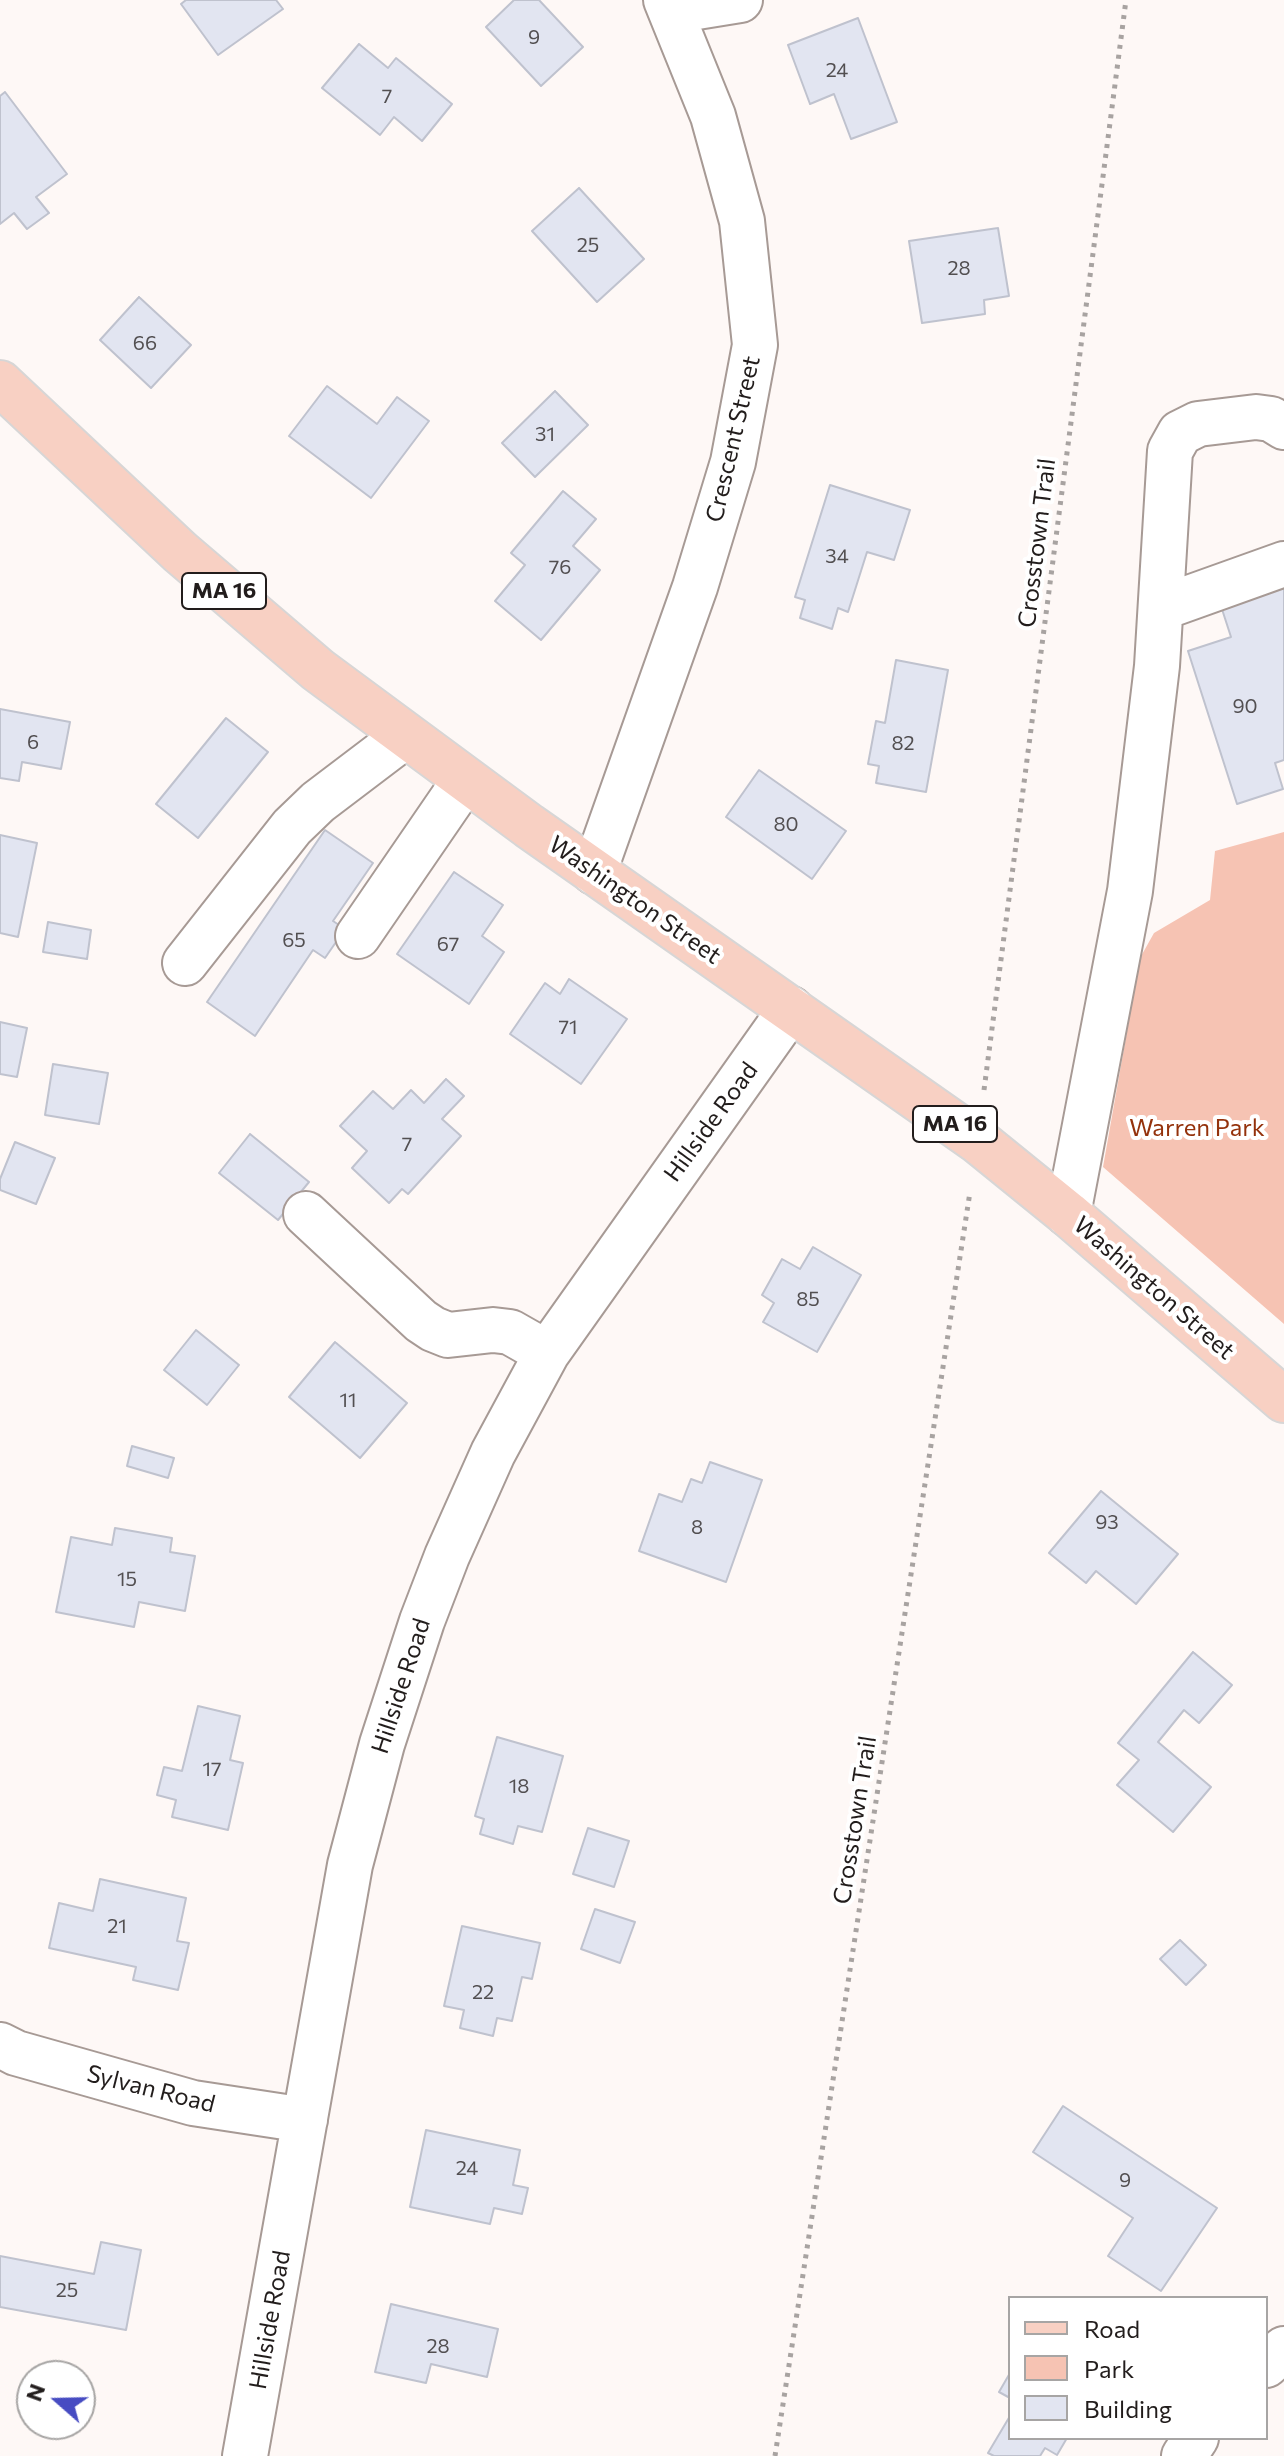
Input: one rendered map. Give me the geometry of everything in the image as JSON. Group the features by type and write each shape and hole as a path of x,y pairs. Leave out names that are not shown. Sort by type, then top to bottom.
{"main road":[{"name":"Washington Street","path":"0,383 224,591 318,670 594,872 941,1114 1068,1214 1284,1400"}],"street":[{"path":"669,6 740,0"},
{"name":"Crescent Street","path":"594,872 695,587 733,462 755,345 742,221 713,116 669,6"},
{"path":"1068,1214 1130,891 1154,698 1168,467 1175,439 1185,429 1198,424 1246,417 1263,417 1284,427"},
{"path":"1161,608 1284,564"},
{"path":"185,963 292,827 318,802 405,736"},
{"path":"358,936 465,780"},
{"name":"Hillside Road","path":"245,2456 350,1865 365,1803 422,1621 471,1499 520,1399 547,1353 791,1009"},
{"path":"306,1214 433,1329 448,1335 493,1330 510,1332 547,1353"},
{"name":"Sylvan Road","path":"0,2045 16,2053 193,2103 305,2120"},
{"path":"1268,2363 1284,2349"}],"path":[{"name":"Crosstown Trail","path":"984,1091 1126,0"},
{"name":"Crosstown Trail","path":"775,2456 970,1190"}],"green space":[{"name":"Warren Park","path":"1284,832 1284,1324 1103,1167 1140,958 1154,933 1210,900 1215,851"}],"building":[{"path":"186,0 276,0 283,9 218,55 181,4"},
{"path":"514,0 539,0 583,47 541,86 486,27"},
{"path":"858,18 897,122 851,139 834,94 810,104 788,45"},
{"path":"359,44 388,68 396,58 452,104 422,141 394,117 380,135 322,88"},
{"path":"5,92 67,174 36,197 49,213 27,229 14,213 0,224 0,96"},
{"path":"579,188 644,259 597,302 532,231"},
{"path":"998,228 1009,296 984,300 985,314 922,323 909,241"},
{"path":"139,297 191,345 151,388 100,340"},
{"path":"327,386 377,424 397,397 429,421 371,498 289,436"},
{"path":"555,391 588,425 535,477 502,443"},
{"path":"830,485 910,510 894,560 867,552 848,612 838,608 832,629 800,618 805,600 795,597"},
{"path":"563,491 596,519 573,546 600,570 541,640 495,601 525,565 511,553"},
{"path":"1284,584 1284,760 1275,763 1283,789 1237,804 1188,651 1231,637 1220,603"},
{"path":"896,660 948,670 926,792 876,783 879,766 868,764 876,721 885,723"},
{"path":"0,709 70,722 61,769 22,762 19,781 0,778"},
{"path":"226,718 268,752 198,838 156,804"},
{"path":"759,770 846,831 812,879 726,817"},
{"path":"325,830 373,863 333,921 345,929 325,958 313,950 255,1036 207,1002"},
{"path":"0,835 37,843 18,937 0,933"},
{"path":"454,872 503,905 482,936 504,952 469,1004 397,954"},
{"path":"48,922 91,930 87,959 43,952"},
{"path":"569,979 627,1019 581,1084 510,1034 545,983 560,994"},
{"path":"0,1022 27,1028 17,1077 0,1074"},
{"path":"53,1064 108,1073 99,1124 45,1115"},
{"path":"446,1079 464,1096 442,1119 461,1136 408,1194 402,1189 389,1203 352,1168 367,1151 340,1126 373,1091 393,1109 411,1090 424,1103"},
{"path":"250,1134 309,1182 278,1220 219,1173"},
{"path":"15,1142 55,1158 36,1204 0,1190 0,1179"},
{"path":"813,1247 861,1275 817,1352 763,1322 774,1303 762,1295 782,1259 800,1269"},
{"path":"196,1330 239,1365 207,1405 164,1370"},
{"path":"335,1342 407,1403 360,1458 289,1397"},
{"path":"132,1446 174,1458 168,1478 127,1466"},
{"path":"710,1462 762,1480 726,1582 639,1551 659,1494 682,1502 691,1479 702,1483"},
{"path":"1101,1491 1178,1554 1136,1604 1096,1571 1086,1583 1049,1553"},
{"path":"115,1528 172,1538 170,1552 195,1556 185,1611 139,1602 134,1627 56,1612 71,1537 112,1545"},
{"path":"1193,1652 1232,1685 1199,1723 1184,1710 1158,1742 1211,1787 1173,1832 1117,1785 1139,1760 1118,1743"},
{"path":"198,1706 240,1716 230,1760 243,1763 228,1830 172,1817 176,1800 157,1795 164,1767 182,1771"},
{"path":"497,1737 563,1756 542,1832 518,1826 513,1844 480,1834 484,1819 475,1816"},
{"path":"588,1828 629,1841 614,1887 573,1874"},
{"path":"100,1879 186,1898 177,1941 189,1943 178,1990 133,1980 136,1967 49,1948 59,1903 93,1911"},
{"path":"595,1909 635,1922 620,1963 581,1949"},
{"path":"462,1926 540,1943 532,1979 522,1977 512,2021 497,2018 493,2036 460,2028 464,2010 444,2006"},
{"path":"1180,1940 1206,1965 1186,1985 1160,1959"},
{"path":"1063,2106 1217,2208 1161,2291 1108,2256 1133,2218 1033,2152"},
{"path":"426,2130 520,2150 513,2185 528,2188 522,2214 494,2208 490,2224 410,2207"},
{"path":"101,2242 141,2250 126,2330 0,2307 0,2256 94,2274"},
{"path":"391,2304 498,2329 487,2377 431,2364 426,2383 375,2372"},
{"path":"1008,2376 1008,2397 999,2392"},
{"path":"1008,2419 1008,2440 1066,2440 1057,2455 1045,2448 1040,2456 994,2456 988,2453"}]}
